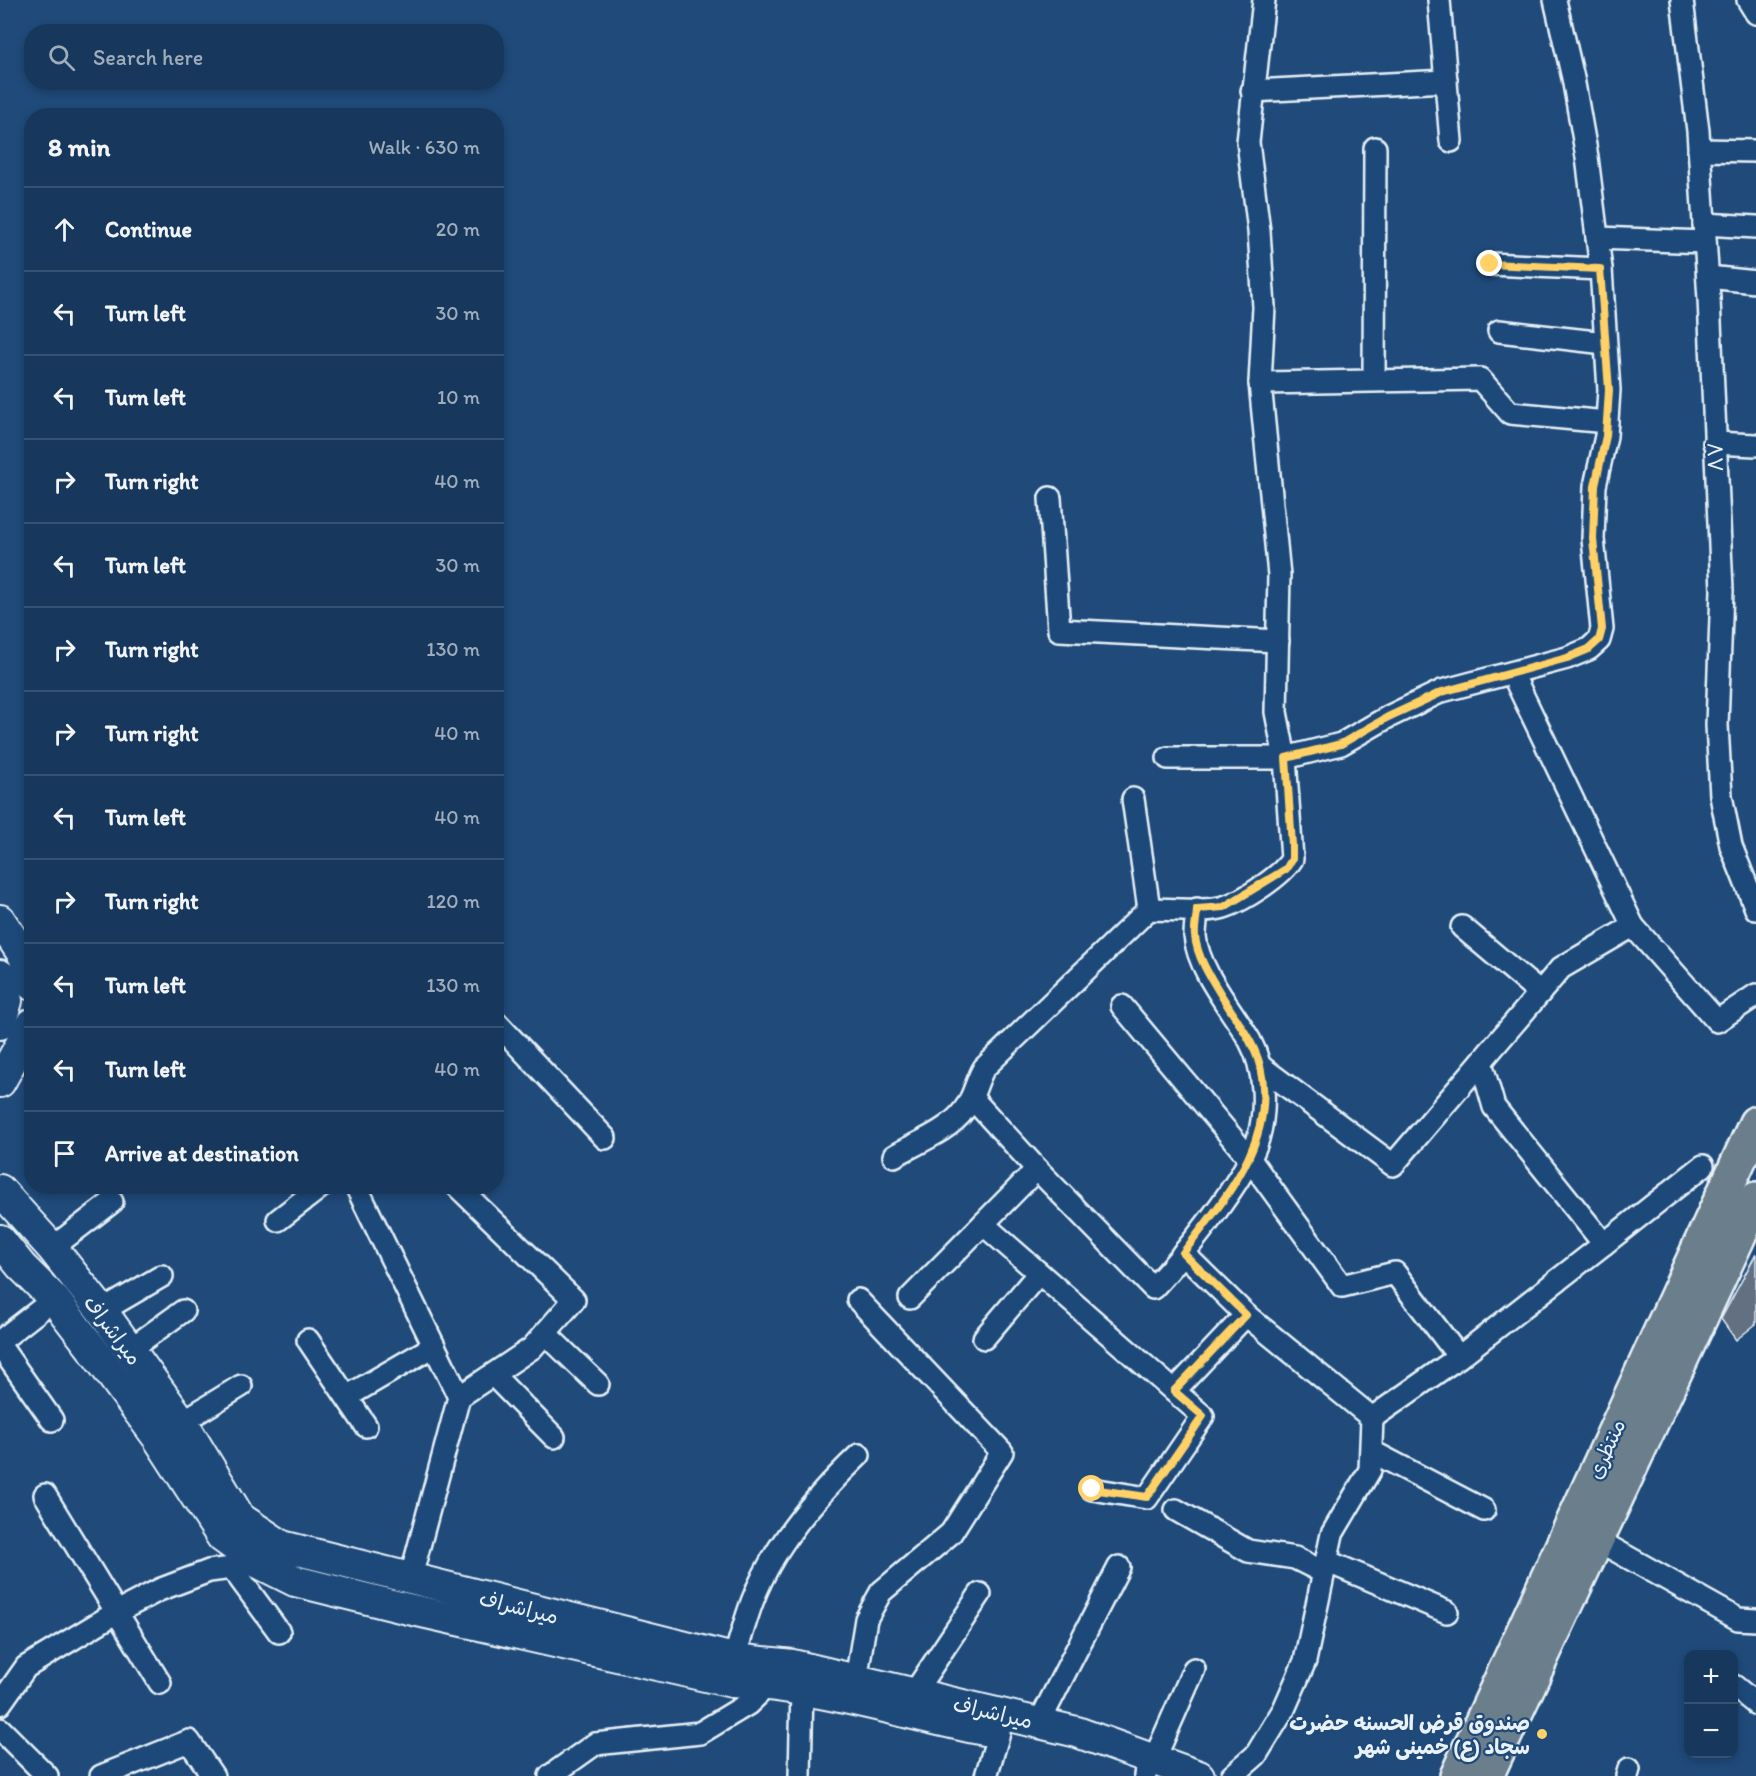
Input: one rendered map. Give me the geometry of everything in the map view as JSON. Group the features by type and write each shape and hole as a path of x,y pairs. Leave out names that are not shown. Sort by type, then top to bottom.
{"main road":[{"name":"منتظری","path":"1486,1776 1490,1735 1756,1123"},
{"name":"منتظری","path":"1457,1776 1490,1735 1597,1540 1756,1199"}],"street":[{"path":"894,1156 955,1120 972,1098 984,1068 1149,909 1224,907 1286,869 1292,859 1286,758 1276,712 1279,575 1260,383 1264,307 1259,231 1248,142 1264,0"},
{"path":"1439,0 1451,141"},
{"path":"1168,759 1286,758 1341,744 1388,717 1442,692 1567,658 1589,649 1599,640 1602,629 1593,539 1595,486 1607,422 1609,390 1597,238 1581,123 1555,0"},
{"name":"۸۷","path":"1682,0 1699,150 1708,277 1722,590 1717,725 1721,796 1731,846 1756,909"},
{"path":"1748,0 1756,13"},
{"path":"1252,91 1446,81"},
{"path":"1374,380 1375,148"},
{"path":"1699,150 1756,151"},
{"path":"1597,238 1705,233 1756,227"},
{"path":"1490,264 1600,269"},
{"path":"1708,277 1756,282"},
{"path":"1499,331 1605,343"},
{"path":"1260,383 1480,379 1510,414 1607,422"},
{"path":"1714,443 1756,445"},
{"path":"1050,498 1059,630 1278,641"},
{"path":"1512,673 1633,926 1717,1021 1756,995"},
{"path":"1133,799 1149,909"},
{"path":"972,1098 1037,1169 1153,1288 1183,1253 1239,1178 1258,1140 1263,1096 1260,1066 1251,1042 1201,957 1195,937 1197,909"},
{"path":"0,920 24,956"},
{"path":"1260,1066 1393,1165 1561,968 1633,926"},
{"path":"1462,927 1540,993"},
{"path":"0,975 7,1001 0,1024"},
{"path":"1122,1006 1249,1158 1342,1286 1395,1273 1459,1357"},
{"path":"504,1031 605,1138"},
{"path":"0,1082 24,1038"},
{"path":"1481,1062 1494,1107 1604,1244"},
{"path":"1372,1418 1459,1357 1703,1166"},
{"path":"910,1298 1037,1169"},
{"name":"میراشراف","path":"0,1190 52,1248 109,1335 182,1422 240,1518 282,1546 410,1580 734,1659 776,1674 802,1689 855,1698 906,1714 999,1733 1148,1772 1199,1776"},
{"path":"278,1220 312,1194"},
{"path":"360,1194 459,1397 410,1580"},
{"path":"459,1397 532,1348 574,1300 465,1194"},
{"path":"52,1248 112,1202"},
{"path":"983,1224 1203,1416 1147,1497 1092,1489"},
{"name":"میراشراف","path":"0,1240 21,1266 54,1299 109,1335 158,1438 222,1538 244,1564 295,1581 404,1608 732,1682 776,1674 856,1680 914,1693 1077,1732 1148,1772"},
{"path":"1183,1253 1246,1315 1372,1418"},
{"path":"984,1338 1040,1274"},
{"path":"109,1335 162,1276"},
{"path":"52,1420 0,1343 54,1299"},
{"path":"856,1680 866,1619 880,1592 951,1533 1002,1452 858,1300"},
{"path":"109,1335 183,1311"},
{"path":"1174,1391 1246,1315"},
{"path":"545,1333 598,1384"},
{"path":"309,1340 366,1426"},
{"path":"348,1396 434,1346"},
{"path":"493,1375 554,1437"},
{"path":"182,1422 242,1386"},
{"path":"1232,1776 1256,1755 1284,1709 1305,1661 1332,1534 1370,1470 1372,1418"},
{"path":"1371,1451 1484,1510"},
{"path":"734,1659 753,1600 783,1545 819,1493 859,1455"},
{"path":"45,1496 160,1683"},
{"path":"1176,1510 1248,1551 1295,1558 1324,1566 1447,1612"},
{"path":"1597,1540 1738,1618 1756,1620"},
{"path":"0,1704 26,1667 117,1612 209,1571 244,1564 282,1546"},
{"path":"244,1564 279,1632"},
{"path":"1039,1723 1119,1567"},
{"path":"914,1693 980,1594"},
{"path":"1148,1772 1194,1669"},
{"path":"550,1776 576,1767 596,1744 699,1733 747,1704 776,1674"},
{"path":"800,1776 802,1689"},
{"path":"1738,1689 1756,1704"},
{"path":"0,1729 47,1776"},
{"path":"986,1776 999,1733"},
{"path":"101,1776 189,1741 213,1776"}],"building":[{"path":"1756,1254 1756,1324 1736,1340 1721,1319"}],"place":[{"name":"صندوق قرض الحسنه حضرت سجاد (ع) خمینی شهر","path":"1542,1734"}],"route":[{"path":"1092,1489 1147,1497 1203,1416 1174,1391 1246,1315 1183,1253 1239,1178 1258,1140 1263,1096 1260,1066 1251,1042 1201,957 1195,937 1197,909 1224,907 1273,879 1286,869 1292,859 1286,758 1341,744 1388,717 1442,692 1567,658 1589,649 1599,640 1602,629 1593,539 1595,486 1606,436 1609,390 1600,269 1490,264"}]}
